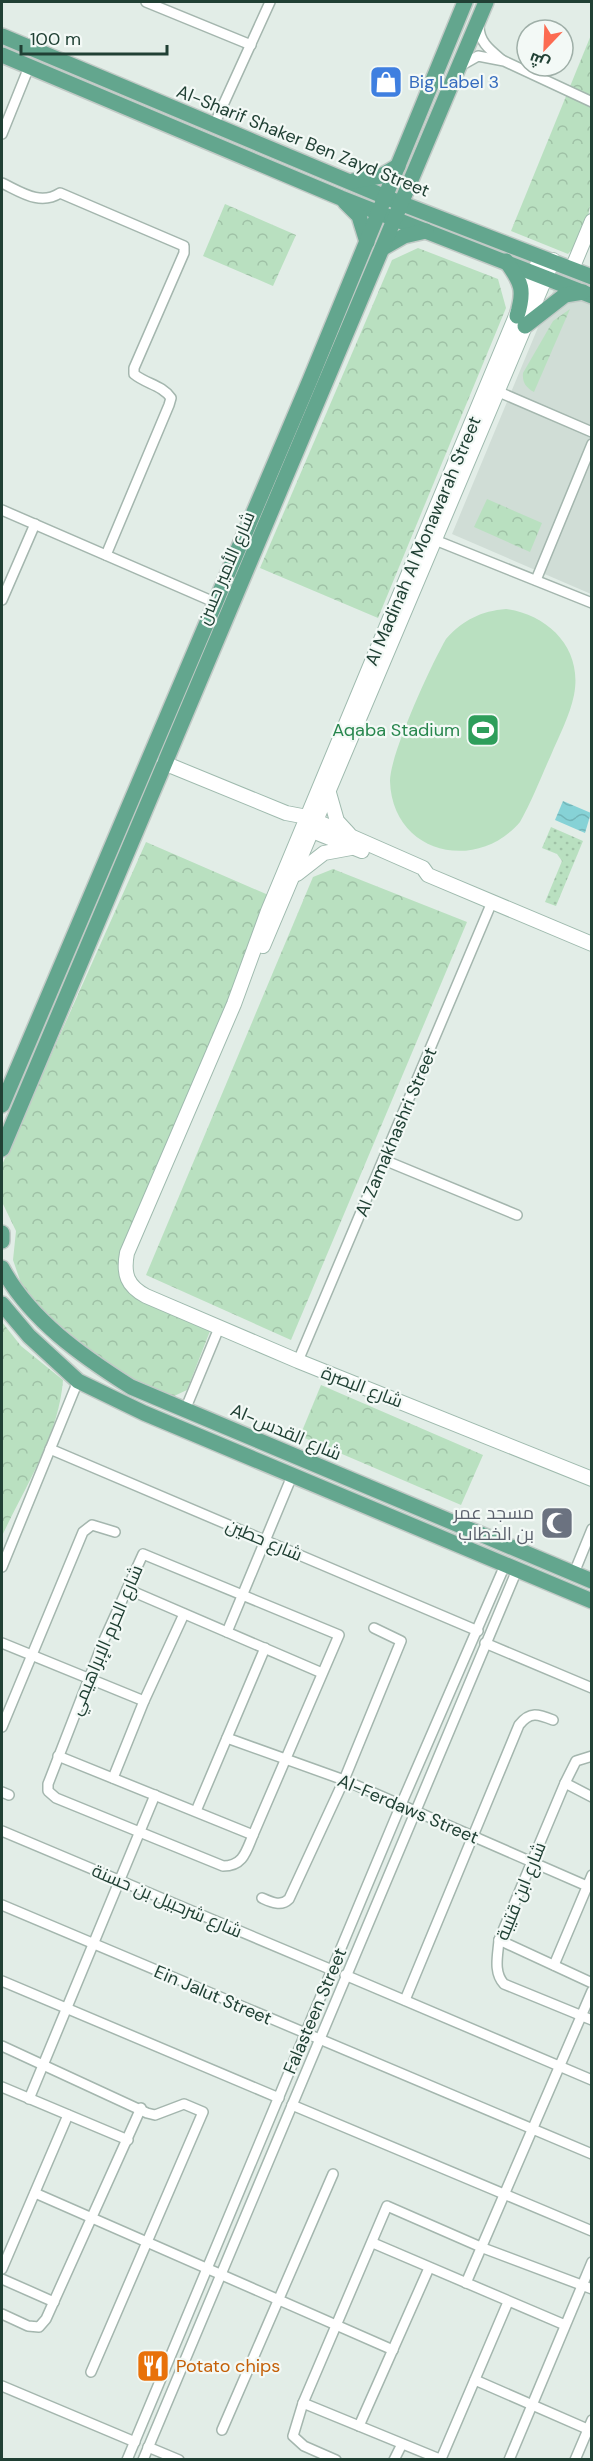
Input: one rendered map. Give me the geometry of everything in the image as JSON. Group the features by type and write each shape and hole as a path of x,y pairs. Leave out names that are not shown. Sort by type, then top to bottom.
{"main road":[{"name":"شارع الأمير حسن","path":"2,1105 7,1080 256,506 465,2"},
{"name":"شارع الأمير حسن","path":"2,1149 483,9"},
{"name":"Al-Sharif Shaker Ben Zayd Street","path":"2,36 433,216 547,258 591,277"},
{"name":"Al-Sharif Shaker Ben Zayd Street","path":"2,55 341,198 587,294"},
{"path":"130,110 137,94"},
{"path":"351,182 381,176 398,166"},
{"path":"412,175 419,199 433,216"},
{"path":"341,198 359,216 367,242"},
{"path":"572,268 591,221"},
{"path":"383,248 404,236 426,231"},
{"name":"Al Madinah Al Monawarah Street","path":"310,824 547,258"},
{"path":"506,261 520,280 521,321"},
{"path":"521,321 565,295 587,294"},
{"name":"Al Madinah Al Monawarah Street","path":"310,824 329,792 430,538 499,392 521,321"},
{"path":"256,506 271,513"},
{"path":"164,763 355,843 423,868 428,875 591,944"},
{"path":"329,792 337,821 355,843"},
{"path":"234,1004 249,977 293,878 310,824"},
{"path":"234,1004 254,944 310,824"},
{"path":"293,878 324,853 355,843"},
{"path":"103,863 119,869"},
{"name":"شارع البصرة","path":"234,1004 127,1253 125,1271 134,1290 298,1361 591,1479"},
{"path":"2,1233 2,1241"},
{"name":"Al-شارع القدس","path":"2,1268 19,1295 45,1324 91,1361 131,1388 591,1581"},
{"name":"Al-شارع القدس","path":"2,1304 29,1336 78,1381 144,1413 591,1601"},
{"path":"374,1509 385,1504 383,1493"},
{"path":"398,1520 394,1510 397,1504 402,1502"}],"street":[{"path":"146,2 250,45"},
{"path":"214,125 270,2"},
{"path":"483,9 480,38 504,61"},
{"path":"457,69 478,56 504,61 591,102"},
{"path":"2,134 29,67"},
{"path":"2,183 40,200 47,200 60,193 184,246 184,253 134,368 135,374 140,379 165,390 171,398 106,555"},
{"path":"499,392 591,432"},
{"path":"536,580 591,444"},
{"path":"2,510 214,602"},
{"path":"2,600 34,524"},
{"path":"430,538 591,603"},
{"name":"Al Zamakhashri Street","path":"298,1361 492,902"},
{"path":"384,1160 517,1215"},
{"path":"185,1410 219,1328"},
{"path":"2,1567 78,1381"},
{"name":"شارع حطين","path":"50,1449 478,1631"},
{"path":"227,1632 292,1476"},
{"path":"2,1727 83,1532 92,1525 115,1532"},
{"path":"574,1573 591,1529"},
{"name":"شارع الحرم الإبراهيمي","path":"142,1833 56,1798 48,1791 58,1756 88,1679 142,1554 339,1635 322,1673"},
{"name":"Falasteen Street","path":"127,2460 400,1807 478,1631 511,1567"},
{"name":"Falasteen Street","path":"143,2460 485,1643 511,1567"},
{"path":"127,1589 322,1673 254,1835 237,1864 223,1866 142,1833"},
{"path":"113,1778 144,1701 184,1614"},
{"path":"262,1898 275,1903 285,1903 289,1899 344,1780 402,1641 374,1628"},
{"path":"2,1643 144,1701"},
{"path":"485,1643 591,1688"},
{"path":"196,1811 265,1648"},
{"path":"405,2000 519,1725 526,1716 531,1714 540,1714 553,1720"},
{"name":"Al-Ferdaws Street","path":"227,1738 344,1780 400,1807 586,1886"},
{"path":"58,1756 254,1835"},
{"name":"شارع ابن قتيبة","path":"591,1756 583,1756 576,1761 565,1783 499,1940 497,1973 504,1984 591,2020"},
{"path":"565,1783 591,1797"},
{"path":"29,2099 142,1833 155,1795"},
{"name":"شارع شرحبيل بن حسنة","path":"2,1831 332,1970"},
{"path":"554,1965 591,1875"},
{"name":"Ein Jalut Street","path":"2,1905 591,2154"},
{"path":"499,1940 591,1983"},
{"path":"345,1975 591,2080"},
{"path":"2,1981 279,2098"},
{"path":"466,2283 483,2248 591,1991"},
{"path":"2,2046 155,2115 170,2112 184,2104 203,2112 91,2372"},
{"path":"2,2087 128,2140"},
{"path":"292,2104 591,2231"},
{"path":"2,2314 28,2326 39,2327 54,2302 141,2108"},
{"path":"2,2269 69,2115"},
{"path":"222,2430 333,2174"},
{"path":"35,2193 393,2350"},
{"path":"336,2460 304,2446 293,2436 303,2403 373,2244 387,2206 483,2248 587,2287"},
{"path":"373,2244 565,2325"},
{"path":"509,2460 565,2325 587,2287 591,2262"},
{"path":"359,2426 429,2268"},
{"path":"2,2279 54,2302"},
{"path":"303,2403 442,2459 507,2302"},
{"path":"475,2380 590,2430"},
{"path":"2,2386 135,2442"},
{"path":"575,2460 590,2430 591,2420"},
{"path":"394,2460 402,2444"},
{"path":"148,2447 179,2460"}],"shaded area":[{"path":"554,289 591,305 591,594 452,534"}],"green space":[{"path":"591,35 591,201 584,237 568,254 511,231"},
{"path":"225,204 296,235 273,286 203,256"},
{"path":"418,248 498,279 506,308 378,618 260,568 392,260"},
{"path":"570,309 534,392 525,384 523,373 553,321"},
{"path":"487,499 542,523 530,552 474,527"},
{"name":"Aqaba Stadium","path":"506,609 536,618 549,627 568,649 575,678 572,703 561,733 520,822 502,838 481,848 460,851 439,848 420,839 405,825 394,806 390,781 392,768 412,710 446,639 473,618 488,612"},
{"path":"551,827 583,841 556,906 545,902 562,861 557,854 542,848"},
{"path":"146,842 273,897 122,1267 132,1292 205,1324 210,1331 187,1390 174,1396 141,1383 102,1361 47,1314 22,1286 13,1260 16,1231 2,1202 2,1165"},
{"path":"333,869 467,922 291,1340 146,1275 313,877"},
{"path":"2,1322 21,1346 63,1380 55,1421 48,1441 2,1536"},
{"path":"321,1385 483,1455 461,1505 300,1436"}],"water":[{"path":"563,801 591,813 585,833 555,820"}],"place":[{"name":"Big Label 3","path":"386,82"},
{"name":"Aqaba Stadium","path":"483,730"},
{"name":"مسجد عمر بن الخطاب","path":"557,1523"},
{"name":"Potato chips","path":"153,2366"}]}
